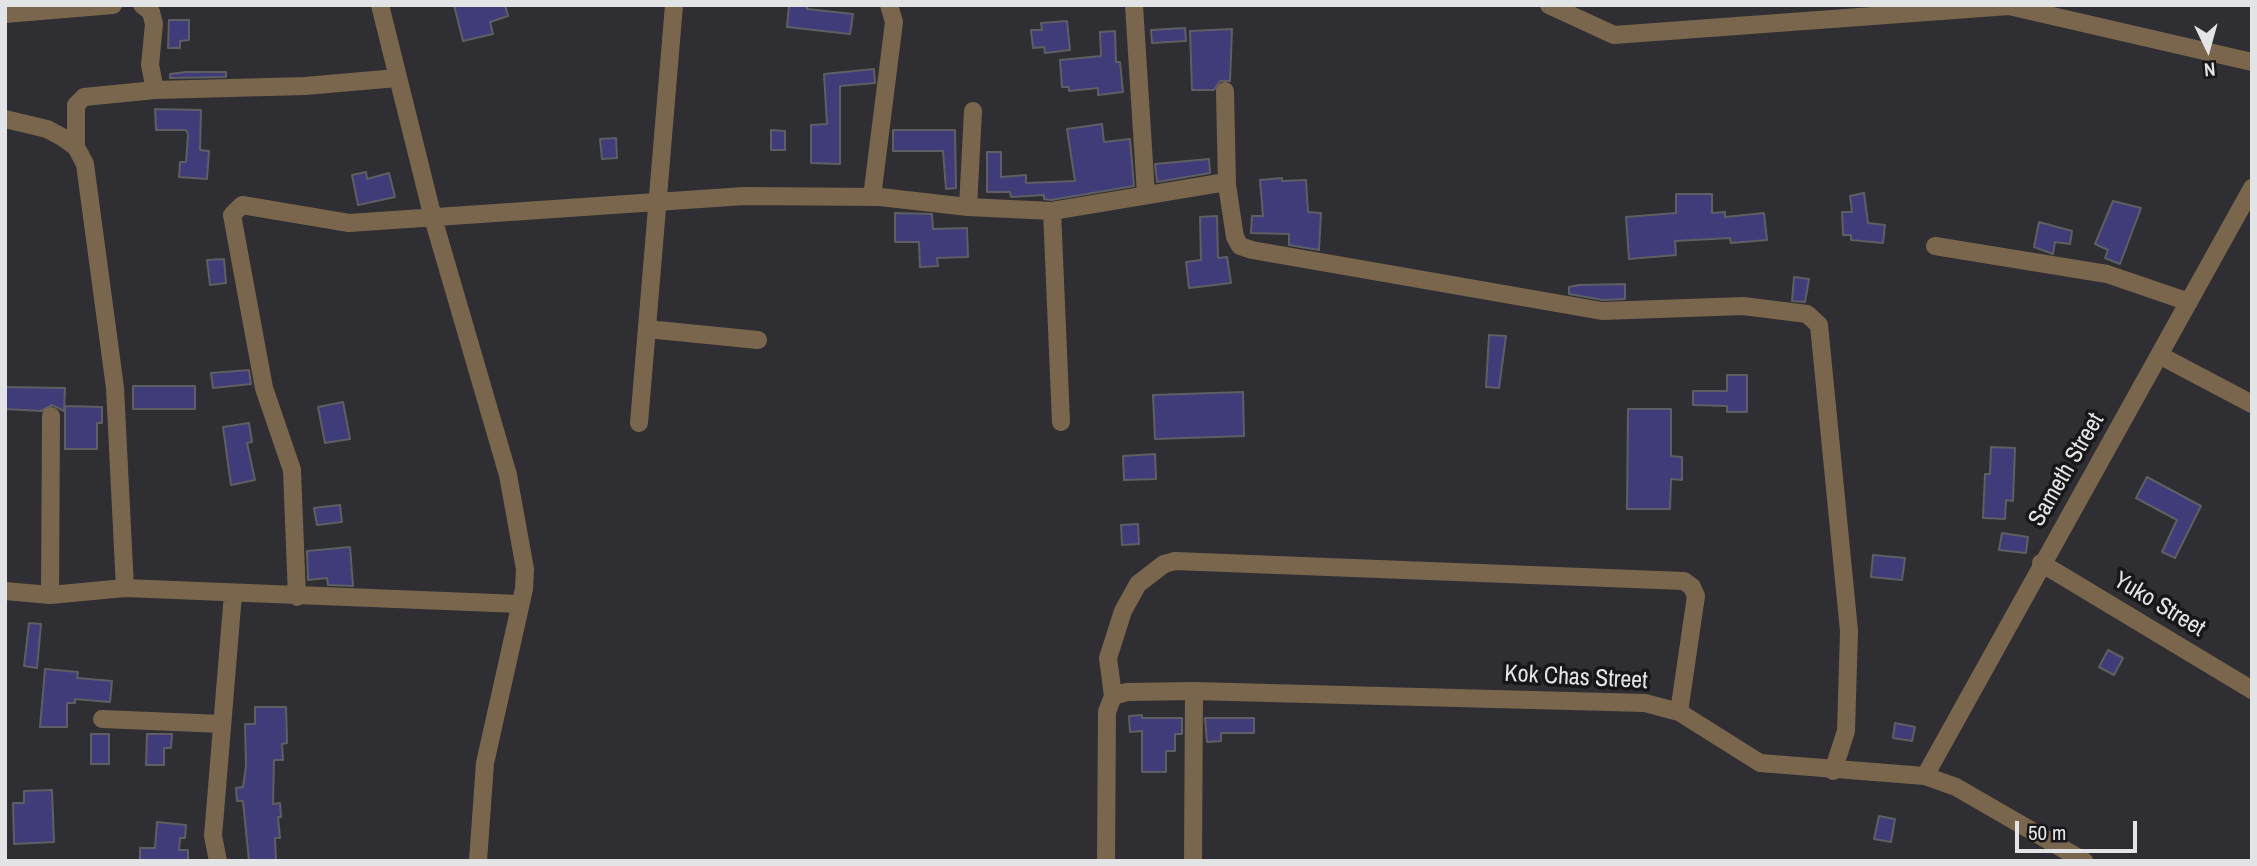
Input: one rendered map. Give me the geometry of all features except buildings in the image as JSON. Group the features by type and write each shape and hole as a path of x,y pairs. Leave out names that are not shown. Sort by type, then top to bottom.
{"street":[{"path":"5,15 113,5"},
{"path":"142,5 150,12 155,24 150,65 155,90"},
{"path":"380,5 433,218 508,475 525,569 524,589 485,763 478,861"},
{"path":"639,423 674,5"},
{"path":"872,197 894,22 889,5"},
{"path":"1133,5 1146,195"},
{"path":"1549,5 1614,34 2009,6 2252,62"},
{"path":"125,588 115,388 85,164 76,147 76,105 79,100 155,90 305,86 397,79"},
{"path":"1225,91 1227,185 1240,246 1602,311 1743,306 1807,314 1819,325 1849,631 1846,731 1833,771"},
{"path":"968,207 973,111"},
{"path":"5,119 47,130 76,147"},
{"path":"297,597 292,470 264,388 233,211 242,205 349,223 744,195 872,197 968,207 1052,211 1216,183 1227,185"},
{"name":"Sameth Street","path":"1925,776 2040,564 2161,356 2252,188"},
{"path":"1052,211 1061,422"},
{"path":"1935,246 2107,274 2189,302"},
{"path":"647,329 758,340"},
{"path":"2161,356 2252,404"},
{"path":"50,595 51,416"},
{"path":"1106,861 1107,712 1113,696 1108,658 1123,611 1138,584 1164,564 1175,561 1684,581 1692,587 1696,596 1679,712"},
{"name":"Yuko Street","path":"2040,564 2252,690"},
{"path":"5,591 50,595 125,588 519,604"},
{"path":"218,861 213,836 233,594"},
{"path":"1193,861 1194,691"},
{"name":"Kok Chas Street","path":"1113,696 1127,692 1194,691 1645,703 1679,712 1760,763 1833,771 1925,776 1955,787 2084,861"},
{"path":"102,719 222,724"}]}
